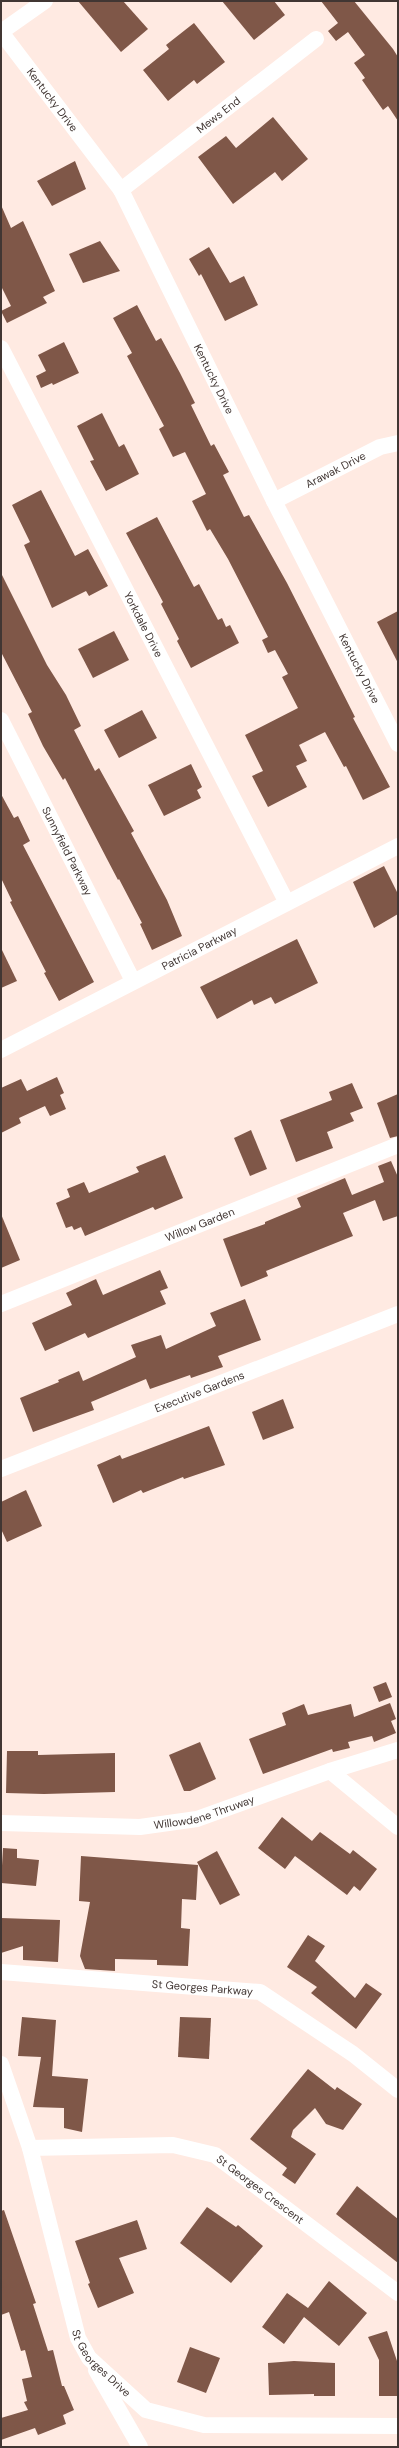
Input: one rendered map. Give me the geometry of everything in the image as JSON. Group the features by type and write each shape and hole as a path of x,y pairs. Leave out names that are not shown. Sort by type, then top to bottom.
{"street":[{"path":"1,32 45,1"},
{"name":"Kentucky Drive","path":"1,32 121,190 274,501 398,744"},
{"name":"Mews End","path":"121,190 316,39"},
{"name":"Yorkdale Drive","path":"1,348 286,902"},
{"name":"Arawak Drive","path":"274,501 380,447 398,443"},
{"name":"Sunnyfield Parkway","path":"1,720 133,981"},
{"name":"Patricia Parkway","path":"1,1050 286,902 398,846"},
{"name":"Willow Garden","path":"1,1304 398,1145"},
{"name":"Executive Gardens","path":"1,1469 398,1314"},
{"name":"Willowdene Thruway","path":"1,1824 140,1827 197,1819 330,1771 398,1750"},
{"path":"330,1771 398,1827"},
{"name":"St Georges Parkway","path":"1,1972 260,1992 353,2054 398,2090"},
{"name":"St Georges Drive","path":"1,2064 5,2086 30,2148 78,2338 89,2358 146,2410 204,2425 398,2426"},
{"name":"St Georges Crescent","path":"30,2148 173,2145 215,2155 398,2293"},
{"path":"89,2358 140,2447"}],"building":[{"path":"78,1 123,1 148,29 121,52"},
{"path":"222,1 274,1 285,15 254,40"},
{"path":"321,1 354,1 393,49 398,57 398,121 388,106 383,110 362,80 365,78 354,63 365,55 348,32 336,41 328,31 338,23"},
{"path":"194,23 225,62 197,84 194,80 168,101 143,70 169,49 166,45"},
{"path":"273,117 308,159 282,181 275,172 233,204 198,157 226,136 236,148"},
{"path":"75,161 86,189 52,206 37,181"},
{"path":"1,205 11,228 23,221 55,291 43,297 47,303 7,323 1,311 11,306 1,286"},
{"path":"100,241 120,271 83,283 69,254"},
{"path":"209,247 230,283 244,276 258,305 225,321 201,274 199,276 189,259"},
{"path":"137,305 156,341 161,338 180,373 195,403 191,405 211,446 214,444 229,472 223,475 244,517 249,515 287,583 355,717 353,718 390,787 363,800 346,766 344,767 325,732 299,745 307,761 296,766 307,787 268,807 252,776 263,771 245,735 298,708 282,677 288,674 275,650 268,653 262,640 268,637 228,559 210,529 207,531 192,501 206,494 185,452 173,457 159,429 164,426 127,356 132,353 113,318"},
{"path":"64,342 79,373 53,385 52,383 41,388 36,376 46,371 38,355"},
{"path":"102,413 119,447 124,444 139,474 106,491 90,461 94,460 77,426"},
{"path":"41,490 75,556 88,549 108,586 89,596 86,591 52,608 24,545 30,542 12,505"},
{"path":"157,517 194,587 199,584 218,620 222,618 226,627 230,625 239,643 191,668 177,641 179,639 161,604 163,602 126,533"},
{"path":"1,573 47,665 66,695 81,726 74,730 95,771 99,768 134,831 131,833 167,900 182,936 152,950 140,924 142,923 119,879 118,880 65,778 63,780 43,746 28,714 32,712 1,652"},
{"path":"398,611 398,663 377,622"},
{"path":"114,631 129,660 93,678 78,649"},
{"path":"142,710 157,738 119,758 104,730"},
{"path":"191,764 202,787 197,790 201,798 164,816 148,785"},
{"path":"1,794 14,818 18,816 30,841 23,845 94,982 59,1001 44,973 46,972 10,902 12,901 1,878"},
{"path":"384,866 398,894 398,914 374,928 353,882"},
{"path":"297,939 318,983 275,1004 271,997 254,1005 252,1000 217,1019 200,987"},
{"path":"1,948 17,981 1,988"},
{"path":"57,1077 64,1093 60,1095 66,1109 50,1116 45,1106 19,1118 21,1123 1,1133 1,1088 21,1079 27,1091"},
{"path":"352,1083 363,1108 350,1113 354,1121 327,1132 333,1148 296,1162 280,1120 332,1100 329,1092"},
{"path":"398,1094 398,1136 390,1138 377,1103"},
{"path":"251,1130 267,1169 250,1176 234,1138"},
{"path":"165,1155 183,1198 155,1210 153,1207 85,1236 81,1227 74,1230 72,1226 66,1228 56,1203 70,1197 67,1189 84,1182 89,1193 139,1172 136,1167"},
{"path":"391,1161 398,1177 398,1216 383,1221 375,1200 343,1213 353,1236 266,1271 268,1276 241,1287 223,1239 265,1224 265,1222 301,1207 297,1198 345,1178 352,1195 384,1182 378,1166"},
{"path":"1,1214 20,1260 1,1268"},
{"path":"160,1270 168,1288 160,1291 166,1304 88,1338 85,1333 45,1351 32,1323 72,1305 66,1293 96,1279 103,1295"},
{"path":"245,1299 261,1340 218,1356 223,1367 191,1378 190,1375 150,1389 146,1379 91,1402 94,1410 33,1432 20,1398 59,1382 58,1380 79,1371 83,1381 136,1357 131,1345 161,1335 166,1349 216,1326 210,1313"},
{"path":"283,1399 294,1428 263,1440 252,1412"},
{"path":"209,1426 225,1465 184,1479 183,1477 143,1493 141,1490 113,1503 97,1465 120,1455 122,1459"},
{"path":"26,1490 42,1526 7,1542 1,1529 1,1502"},
{"path":"386,1682 392,1697 379,1702 373,1687"},
{"path":"390,1703 396,1719 391,1721 396,1733 374,1742 372,1736 348,1742 350,1748 333,1752 332,1749 263,1774 249,1739 286,1725 282,1713 304,1704 308,1715 351,1704 354,1717"},
{"path":"200,1742 216,1779 190,1791 184,1791 169,1755"},
{"path":"7,1751 38,1751 38,1755 115,1753 115,1792 44,1794 6,1793"},
{"path":"282,1817 312,1841 320,1832 350,1854 353,1850 377,1869 360,1891 354,1886 347,1895 295,1856 285,1869 258,1848"},
{"path":"3,1848 17,1849 17,1858 39,1860 36,1886 1,1883"},
{"path":"217,1851 240,1895 220,1905 197,1862"},
{"path":"81,1856 198,1865 196,1900 182,1899 181,1928 190,1929 188,1966 157,1965 157,1960 115,1959 115,1971 85,1969 80,1956 90,1902 79,1901"},
{"path":"1,1918 60,1920 58,1962 23,1960 23,1946 1,1953"},
{"path":"308,1935 325,1946 315,1961 355,1998 366,1983 382,1994 356,2029 311,1993 317,1987 287,1967"},
{"path":"22,2017 56,2020 52,2076 88,2079 82,2132 64,2128 64,2108 33,2107 41,2057 18,2056"},
{"path":"180,2017 211,2018 209,2059 178,2057"},
{"path":"308,2069 335,2090 337,2087 362,2104 343,2130 326,2124 315,2108 293,2130 291,2137 316,2154 295,2184 282,2175 287,2168 250,2139"},
{"path":"357,2186 398,2219 398,2263 336,2214"},
{"path":"207,2207 236,2227 238,2225 263,2246 231,2283 180,2243"},
{"path":"4,2210 36,2303 33,2304 48,2351 53,2350 62,2386 64,2386 74,2410 63,2415 66,2424 38,2435 35,2428 1,2440 1,2418 28,2410 24,2402 27,2401 22,2379 32,2377 25,2350 21,2351 9,2312 1,2315 1,2211"},
{"path":"137,2220 147,2249 119,2258 134,2293 98,2308 88,2284 90,2283 75,2241"},
{"path":"329,2281 367,2313 339,2346 304,2317 284,2344 262,2327 287,2293 308,2308"},
{"path":"387,2331 398,2364 398,2396 379,2396 379,2360 368,2337"},
{"path":"190,2347 220,2358 206,2393 177,2382"},
{"path":"294,2361 335,2363 335,2396 314,2396 314,2394 269,2395 268,2363"}]}
